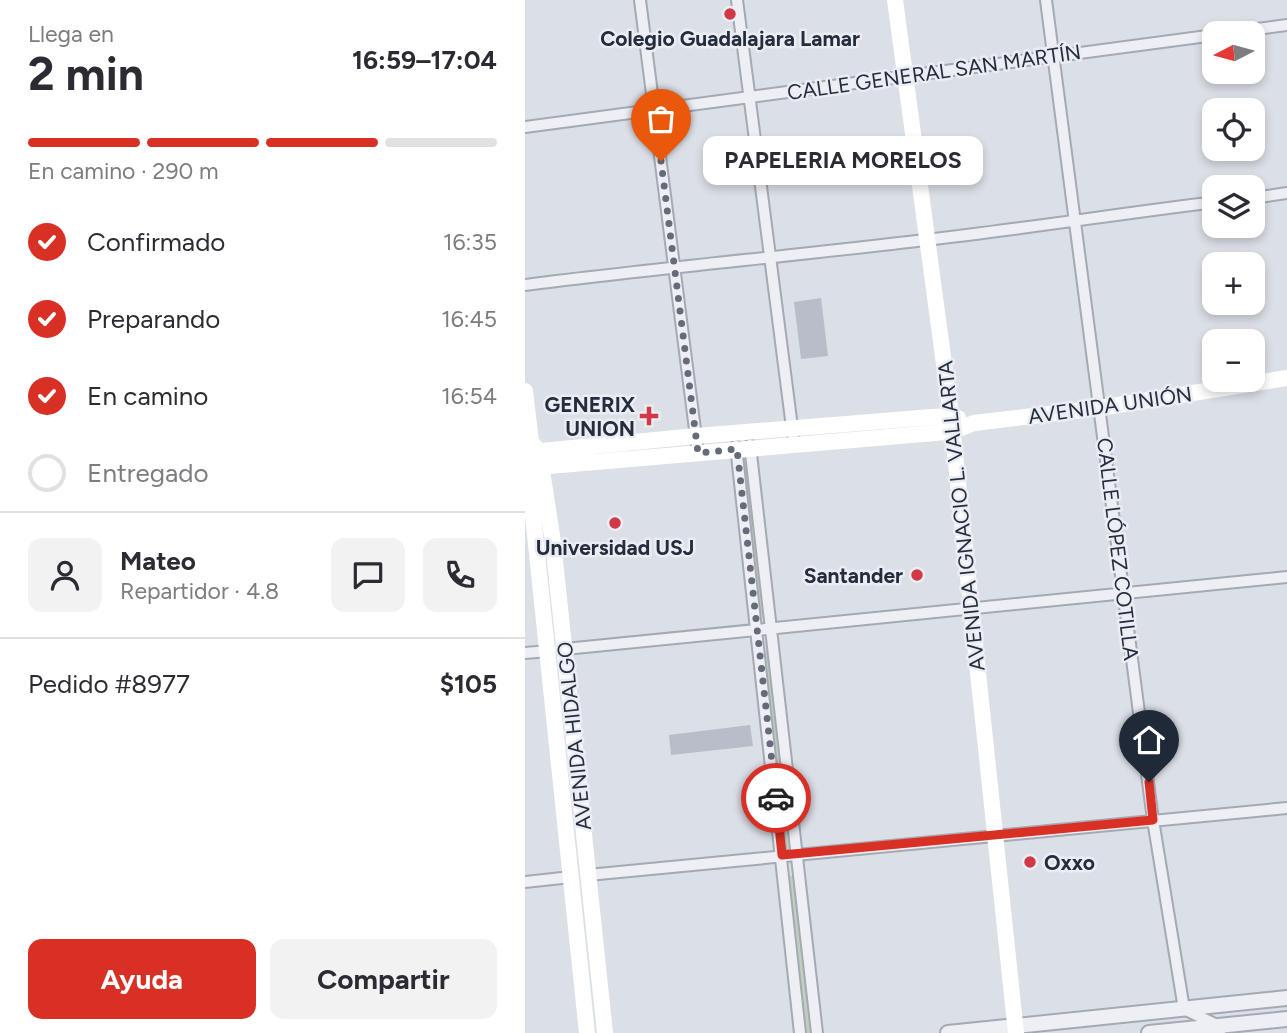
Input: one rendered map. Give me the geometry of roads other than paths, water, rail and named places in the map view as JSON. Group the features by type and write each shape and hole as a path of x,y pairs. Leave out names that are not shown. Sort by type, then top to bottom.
{"main road":[{"name":"AVENIDA IGNACIO L. VALLARTA","path":"895,0 952,423 1016,1030"},
{"name":"AVENIDA UNIÓN","path":"952,423 974,423 1099,408 1287,378"},
{"name":"AVENIDA HIDALGO","path":"525,391 587,1033"},
{"path":"531,457 696,436 743,440 952,423"},
{"path":"531,457 698,453 743,440"},
{"name":"AVENIDA HIDALGO","path":"531,457 553,542 605,1033"}],"street":[{"path":"640,0 698,453"},
{"path":"737,0 793,436"},
{"name":"CALLE LÓPEZ COTILLA","path":"1046,0 1153,820 1184,1009"},
{"path":"1265,28 1287,25"},
{"name":"CALLE GENERAL SAN MARTÍN","path":"525,127 1202,37"},
{"path":"1265,197 1287,194"},
{"path":"525,285 927,240 1202,204"},
{"path":"743,440 770,628 817,1033"},
{"path":"743,440 757,629 800,1033"},
{"path":"565,649 1287,577"},
{"path":"525,653 548,651"},
{"path":"588,875 1287,808"},
{"path":"525,882 571,877"},
{"path":"948,1033 1016,1030 1287,998"},
{"path":"1184,1009 1220,1029"},
{"path":"1149,1033 1220,1029 1287,1019"}],"place":[{"name":"Colegio Guadalajara Lamar","path":"730,14"},
{"name":"PAPELERIA MORELOS","path":"661,161"},
{"name":"GENERIX UNION","path":"649,416"},
{"name":"Universidad USJ","path":"615,523"},
{"name":"Santander","path":"917,575"},
{"name":"Oxxo","path":"1030,862"}]}
